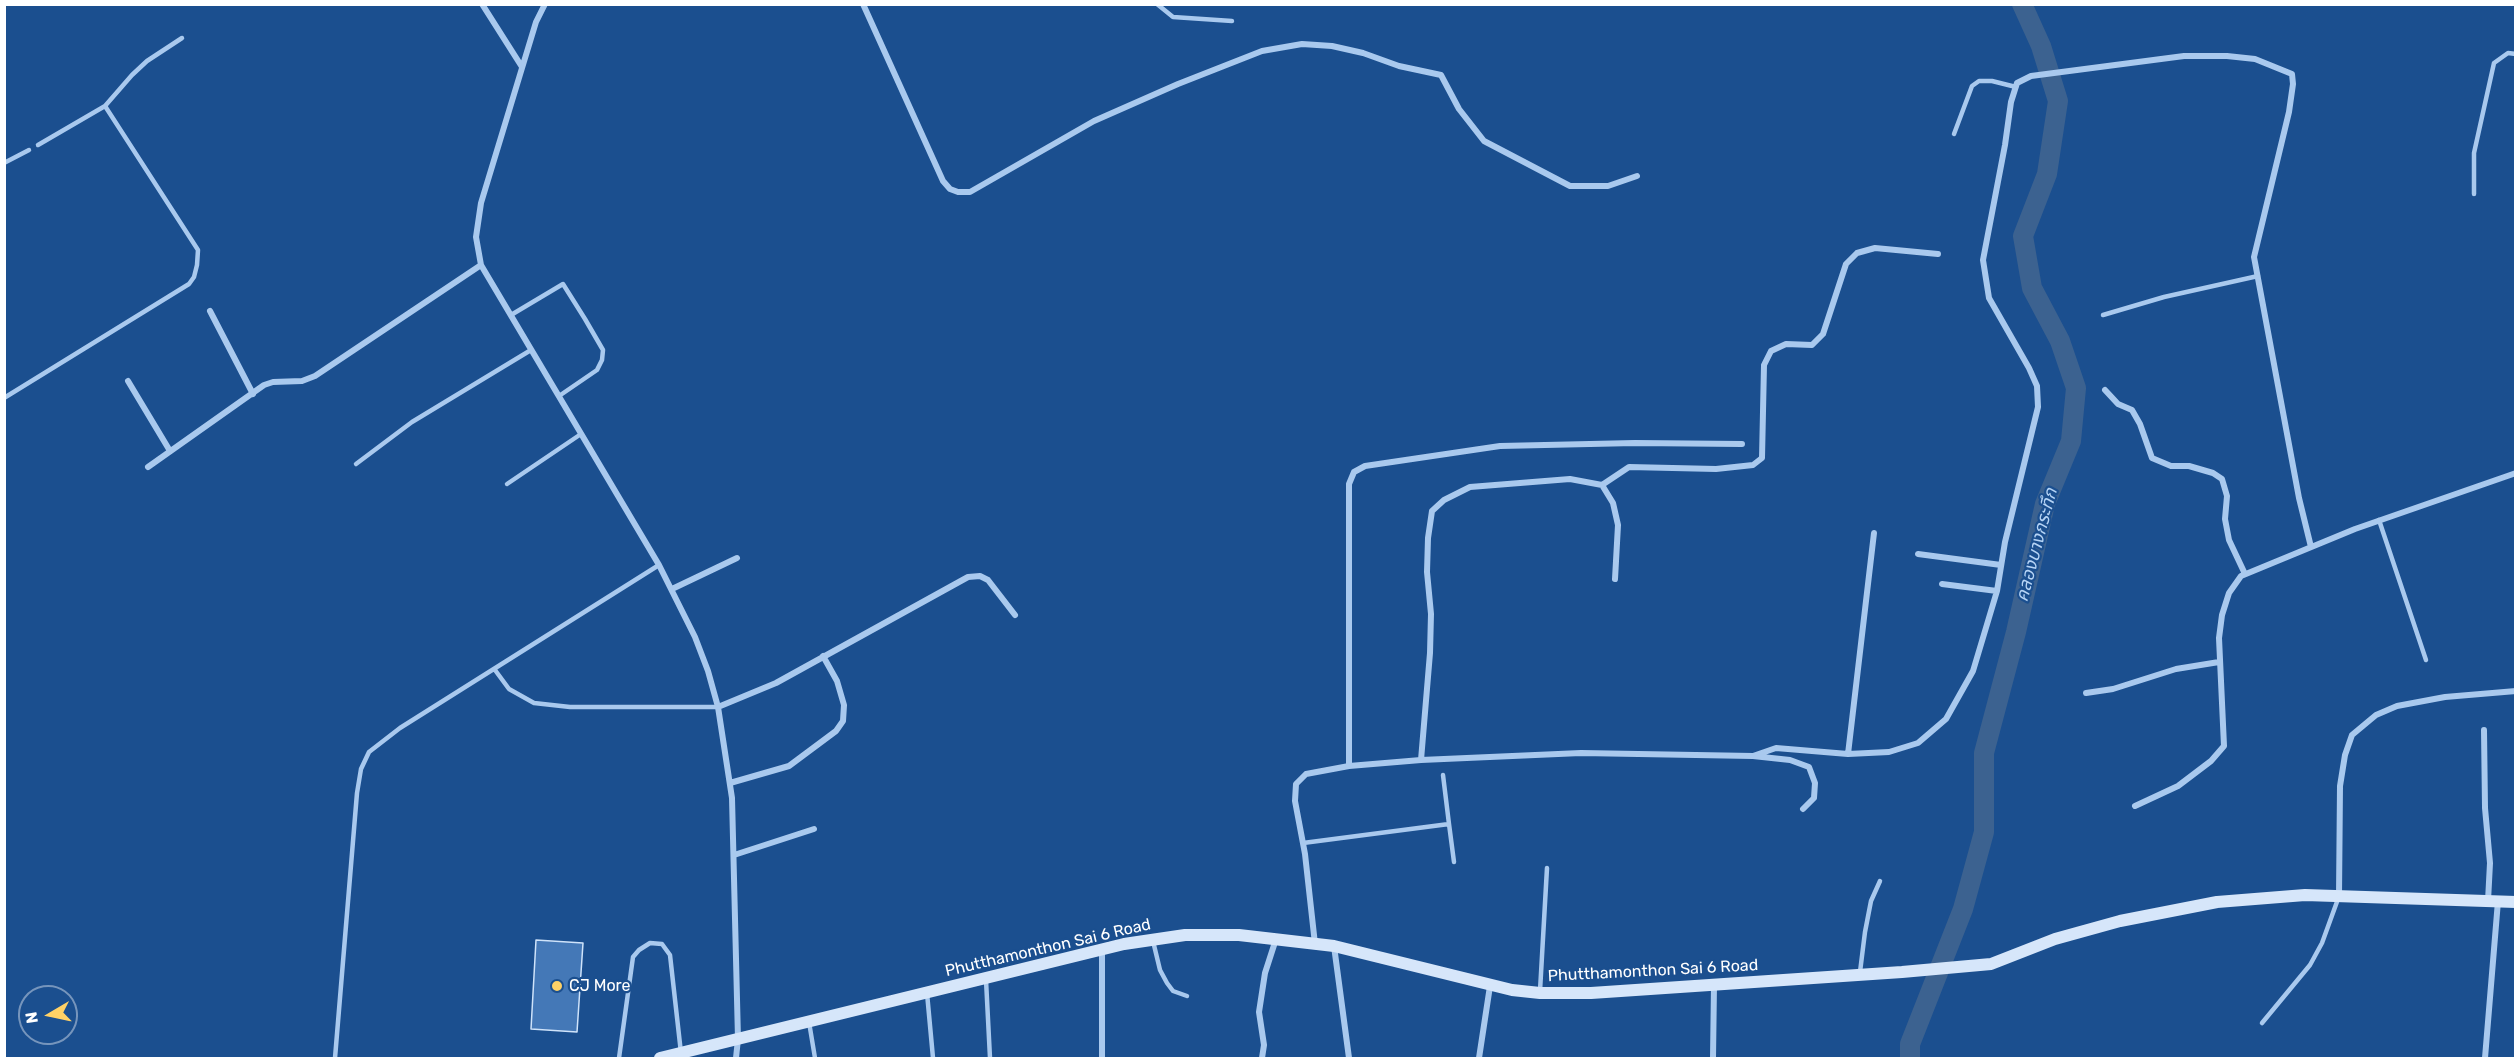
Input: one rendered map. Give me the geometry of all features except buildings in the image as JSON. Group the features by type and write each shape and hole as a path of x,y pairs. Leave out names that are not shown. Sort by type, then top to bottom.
{"main road":[{"name":"Phutthamonthon Sai 6 Road","path":"664,1058 1102,950 1185,935 1239,935 1334,946 1490,986 1540,993 1644,991 1961,968 1990,963 2055,939 2120,921 2217,902 2299,895 2516,902"}],"street":[{"path":"482,4 522,67"},
{"path":"544,4 536,22 481,203 476,237 481,265 672,589 695,637 718,707 730,783 734,855 738,1040 736,1059"},
{"path":"862,4 943,181 950,189 958,192 970,192 1094,121 1178,84 1262,51 1302,44 1332,46 1363,53 1399,66 1441,75 1459,109 1484,141 1570,186 1608,186 1637,176"},
{"path":"1753,756 1776,748 1848,754 1889,752 1918,743 1946,719 1973,671 1997,591 2038,407 2037,386 2029,368 1989,298 1983,260 2017,83 2031,76 2174,57 2227,56 2255,59 2292,74 2289,112 2254,257 2298,498 2311,547"},
{"path":"1421,760 1430,653 1431,614 1427,572 1432,511 1444,500 1470,487 1570,479 1602,485 1629,467 1716,469 1753,465 1762,458 1764,365 1771,351 1786,344 1812,345 1822,334 1846,264 1857,253 1875,248 1938,254"},
{"path":"148,467 273,382 302,381 315,376 481,265"},
{"path":"210,310 253,394"},
{"path":"128,381 170,451"},
{"path":"2105,390 2118,404 2132,410 2140,424 2152,458 2171,466 2189,466 2213,473 2222,479 2227,496 2226,519 2229,540 2245,574"},
{"path":"1349,766 1349,484 1354,472 1365,466 1500,446 1635,443 1742,444"},
{"path":"2135,806 2158,798 2189,779 2223,746 2219,638 2222,615 2234,584 2245,574 2379,520 2516,473"},
{"path":"1602,485 1613,503 1618,525 1615,579"},
{"path":"1848,754 1874,533"},
{"path":"1918,554 2001,565"},
{"path":"672,589 737,558"},
{"path":"718,707 776,683 968,577 981,576 988,580 1015,615"},
{"path":"1942,584 1997,591"},
{"path":"730,783 789,766 836,731 843,721 844,705 837,681 823,656"},
{"path":"2086,693 2112,689 2176,669 2219,662"},
{"path":"2340,896 2340,786 2345,755 2352,735 2376,715 2397,706 2445,697 2516,692"},
{"path":"2484,730 2484,789 2493,901 2485,1059"},
{"path":"1316,944 1303,843 1295,801 1296,784 1306,774 1349,766 1421,760 1581,753 1753,756 1790,760 1809,767 1815,783 1814,798 1803,809"},
{"path":"734,855 814,829"},
{"path":"1262,1059 1264,1045 1259,1012 1264,973 1276,939"},
{"path":"1334,946 1349,1059"},
{"path":"1102,950 1102,1059"},
{"path":"1713,1059 1714,985"},
{"path":"1479,1059 1490,986"}],"lane":[{"path":"1157,4 1173,17 1232,21"},
{"path":"38,145 105,106 147,61 182,38"},
{"path":"2474,194 2474,153 2494,63 2508,53 2516,54"},
{"path":"1954,134 1972,86 1979,81 1992,81 2016,87"},
{"path":"4,398 189,284 194,277 198,250 105,106"},
{"path":"4,163 29,150"},
{"path":"2103,315 2164,297 2258,276"},
{"path":"511,315 563,284 585,319 603,350 602,360 597,370 559,396"},
{"path":"356,464 412,422 531,350"},
{"path":"507,484 582,434"},
{"path":"2379,520 2426,660"},
{"path":"335,1059 361,769 369,752 659,565"},
{"path":"495,670 509,689 534,703 570,707 718,707"},
{"path":"1443,775 1454,862"},
{"path":"1303,843 1449,824"},
{"path":"1540,993 1547,868"},
{"path":"1860,975 1864,932 1871,901 1880,881"},
{"path":"2262,1023 2310,965 2322,943 2340,896"},
{"path":"1153,940 1160,970 1167,983 1173,991 1187,996"},
{"path":"619,1059 633,957 650,943 662,944 670,955 681,1054"},
{"path":"986,979 990,1059"},
{"path":"927,993 933,1059"},
{"path":"808,1022 815,1059"}],"waterway":[{"name":"คลองบางกระทึก","path":"1910,1058 1910,1044 1963,909 1984,832 1984,753 2016,632 2045,504 2071,441 2076,388 2060,341 2032,288 2023,236 2047,174 2058,101 2041,46 2022,4"}],"place":[{"name":"CJ More","path":"557,986"}]}
